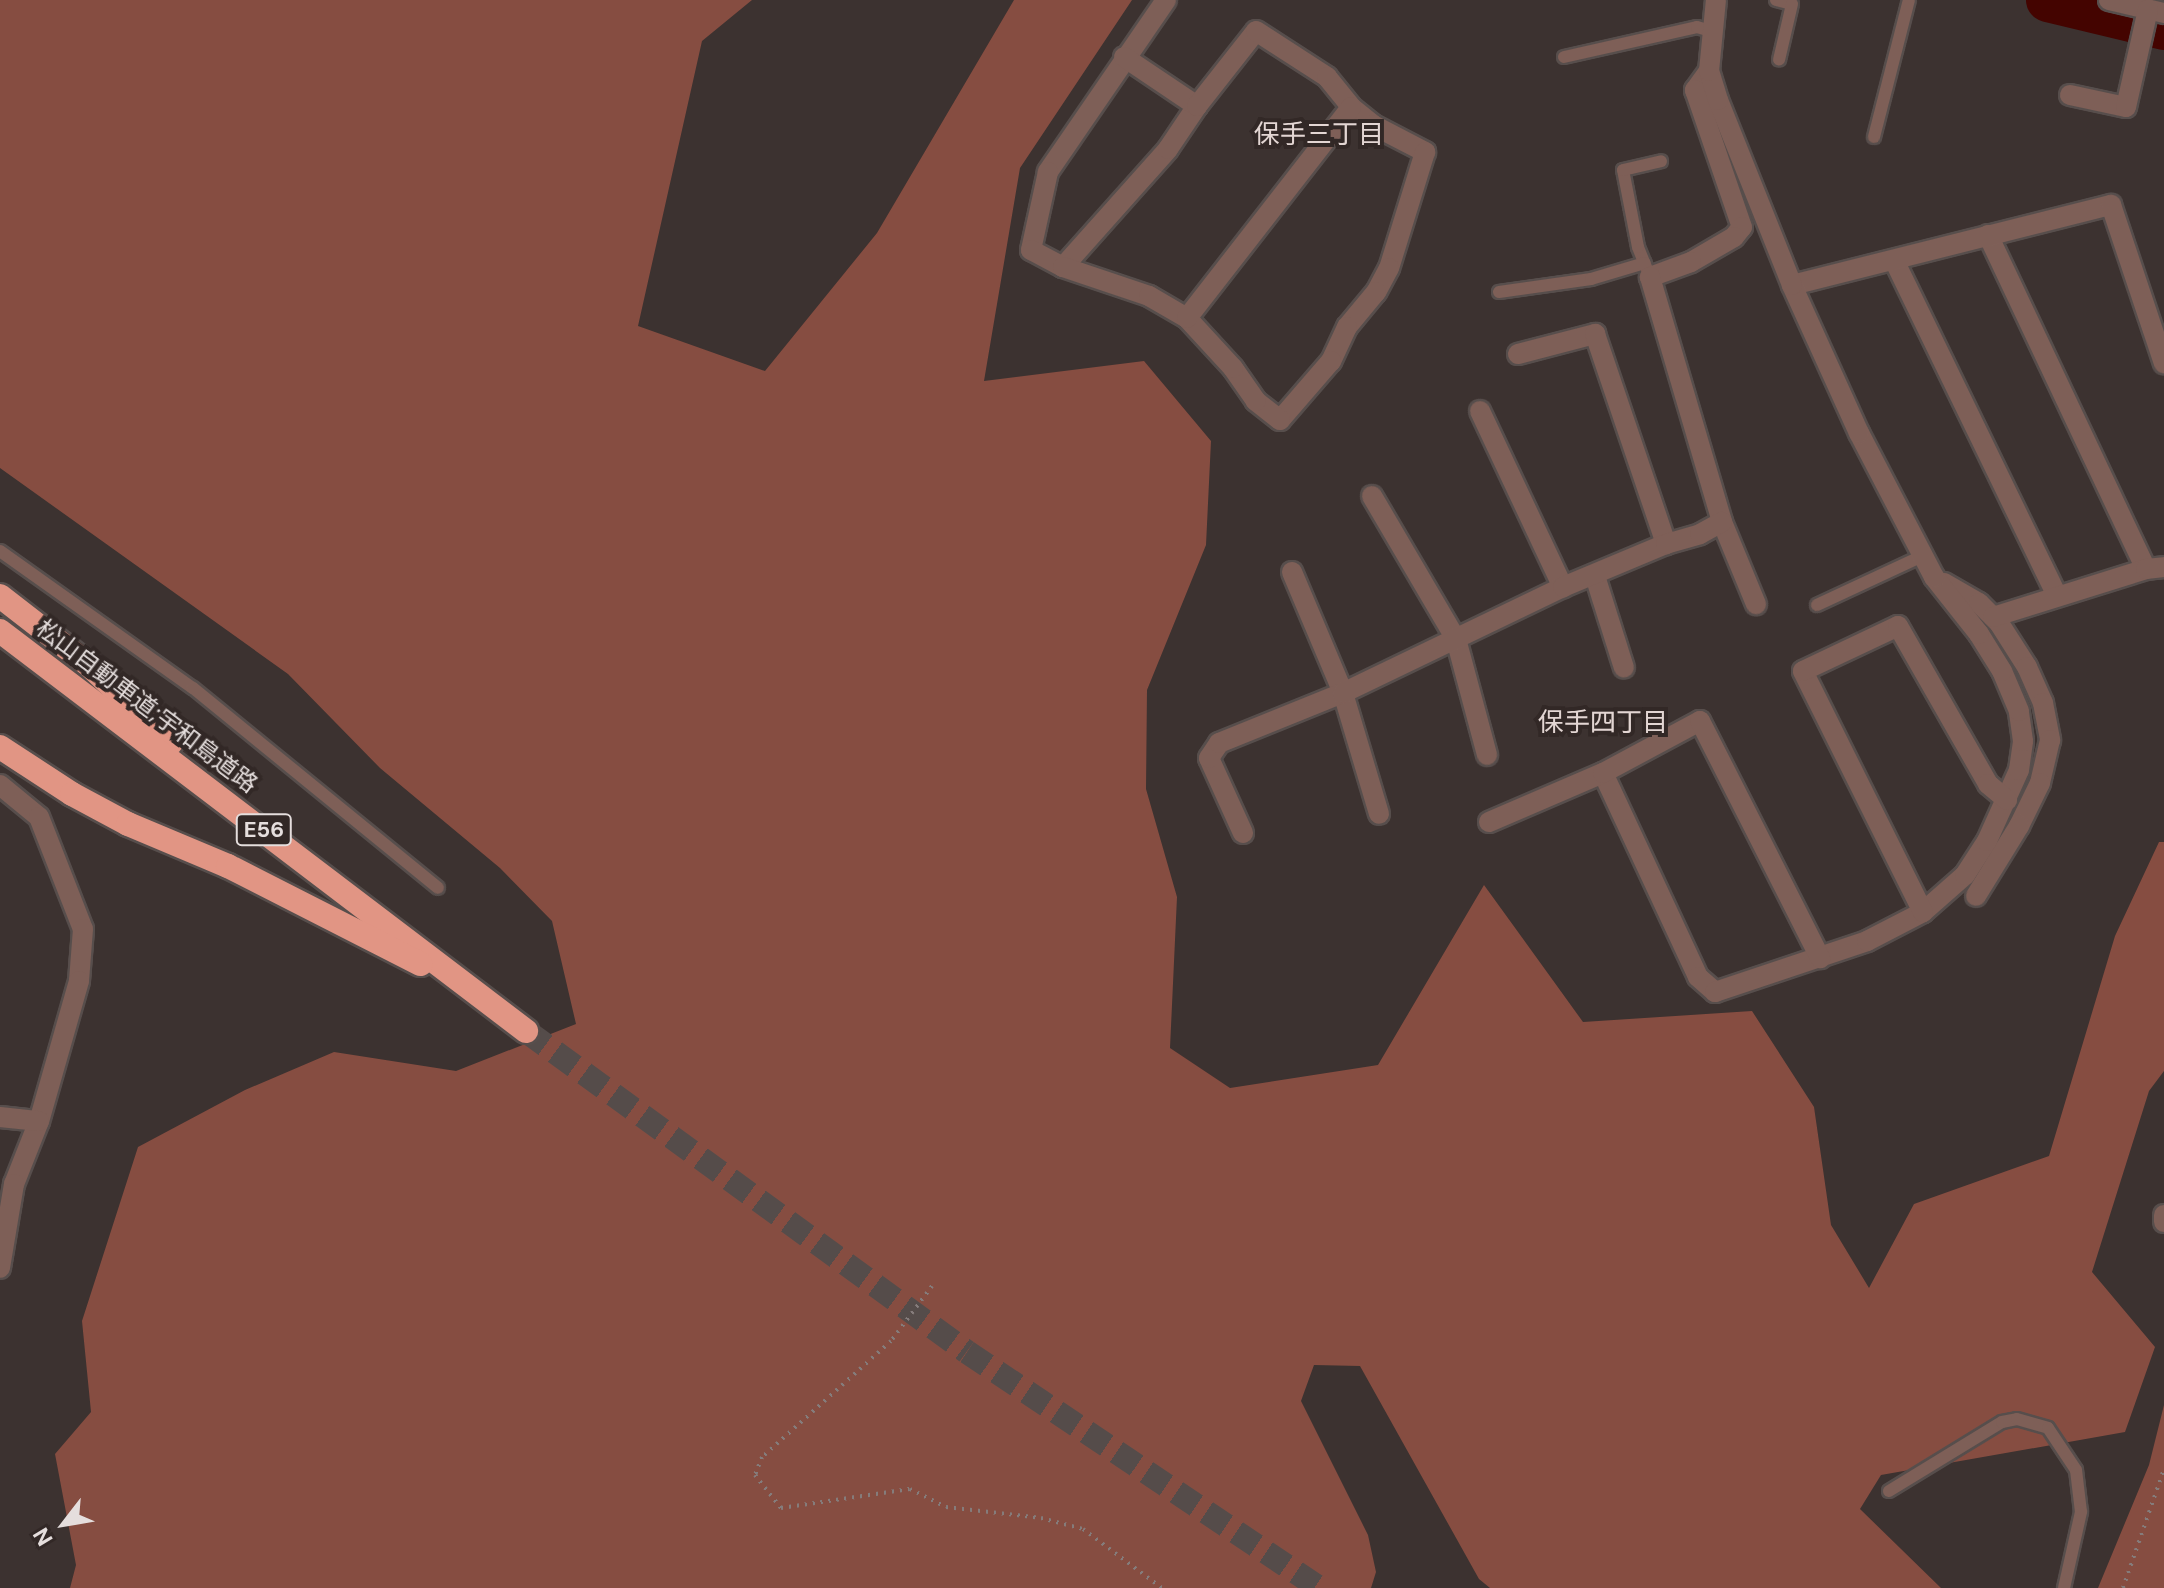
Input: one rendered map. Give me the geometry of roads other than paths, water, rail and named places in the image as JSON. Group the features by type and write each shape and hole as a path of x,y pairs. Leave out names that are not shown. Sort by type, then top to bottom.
{"highway":[{"path":"0,596 89,665 252,820"},
{"name":"松山自動車道;宇和島道路","path":"0,631 526,1031"},
{"path":"0,747 72,794 128,824 256,879 483,997"}],"street":[{"path":"1063,267 1168,149 1197,106 1256,31 1327,77 1351,107 1373,125 1425,152 1389,268 1376,292 1347,327 1331,361 1280,420 1256,401 1203,332 1187,318 1149,296 1063,267 1031,250 1048,172 1166,0"},
{"path":"1603,773 1698,977 1715,992 1867,941 1923,912 1965,875 2007,800 2019,770 2023,741 2019,711 2002,671 1922,556 1859,433 1792,285 1709,71 1716,0"},
{"path":"2070,95 2126,107 2150,19 2109,0"},
{"path":"1124,57 1197,106"},
{"path":"1709,71 1695,90 1742,227 1734,237 1691,262 1648,270 1722,522 1756,604"},
{"path":"1187,318 1351,107"},
{"path":"1792,285 2111,205 2164,363"},
{"path":"1988,235 2155,568 1993,617"},
{"path":"1894,260 2057,596"},
{"path":"1518,354 1595,334 1666,544"},
{"path":"1480,411 1563,587"},
{"path":"1372,496 1456,639 1487,755"},
{"path":"1243,833 1209,758 1219,743 1343,693 1563,587 1666,544 1700,534 1722,522"},
{"path":"1292,572 1343,693 1379,814"},
{"path":"1595,576 1624,668"},
{"path":"1934,577 1979,603 1993,617 2027,667 2043,703 2050,740 2040,783 2019,826 1976,896"},
{"path":"1923,912 1803,671 1898,626 1988,784 2007,800"},
{"path":"1489,822 1603,773 1700,721 1820,958"},
{"path":"0,785 39,817 83,929 79,981 39,1121 14,1184 0,1268"},
{"path":"0,1117 39,1121"},
{"path":"2164,1215 2164,1222"}],"lane":[{"path":"1776,0 1792,4 1779,60"},
{"path":"1874,137 1909,0"},
{"path":"1564,57 1697,27 1711,31"},
{"path":"1499,292 1648,270 1623,170 1661,161"},
{"path":"0,551 193,688 438,888"},
{"path":"1817,605 1922,556"},
{"path":"1889,1491 2002,1422 2017,1419 2048,1428 2076,1470 2081,1512 2064,1588"}],"waterway":[{"path":"2048,0 2164,28"}],"tunnel":[{"path":"526,1031 967,1352 1319,1588"}],"district":[{"name":"保手三丁目","path":"1319,135"},
{"name":"保手四丁目","path":"1603,723"}]}
